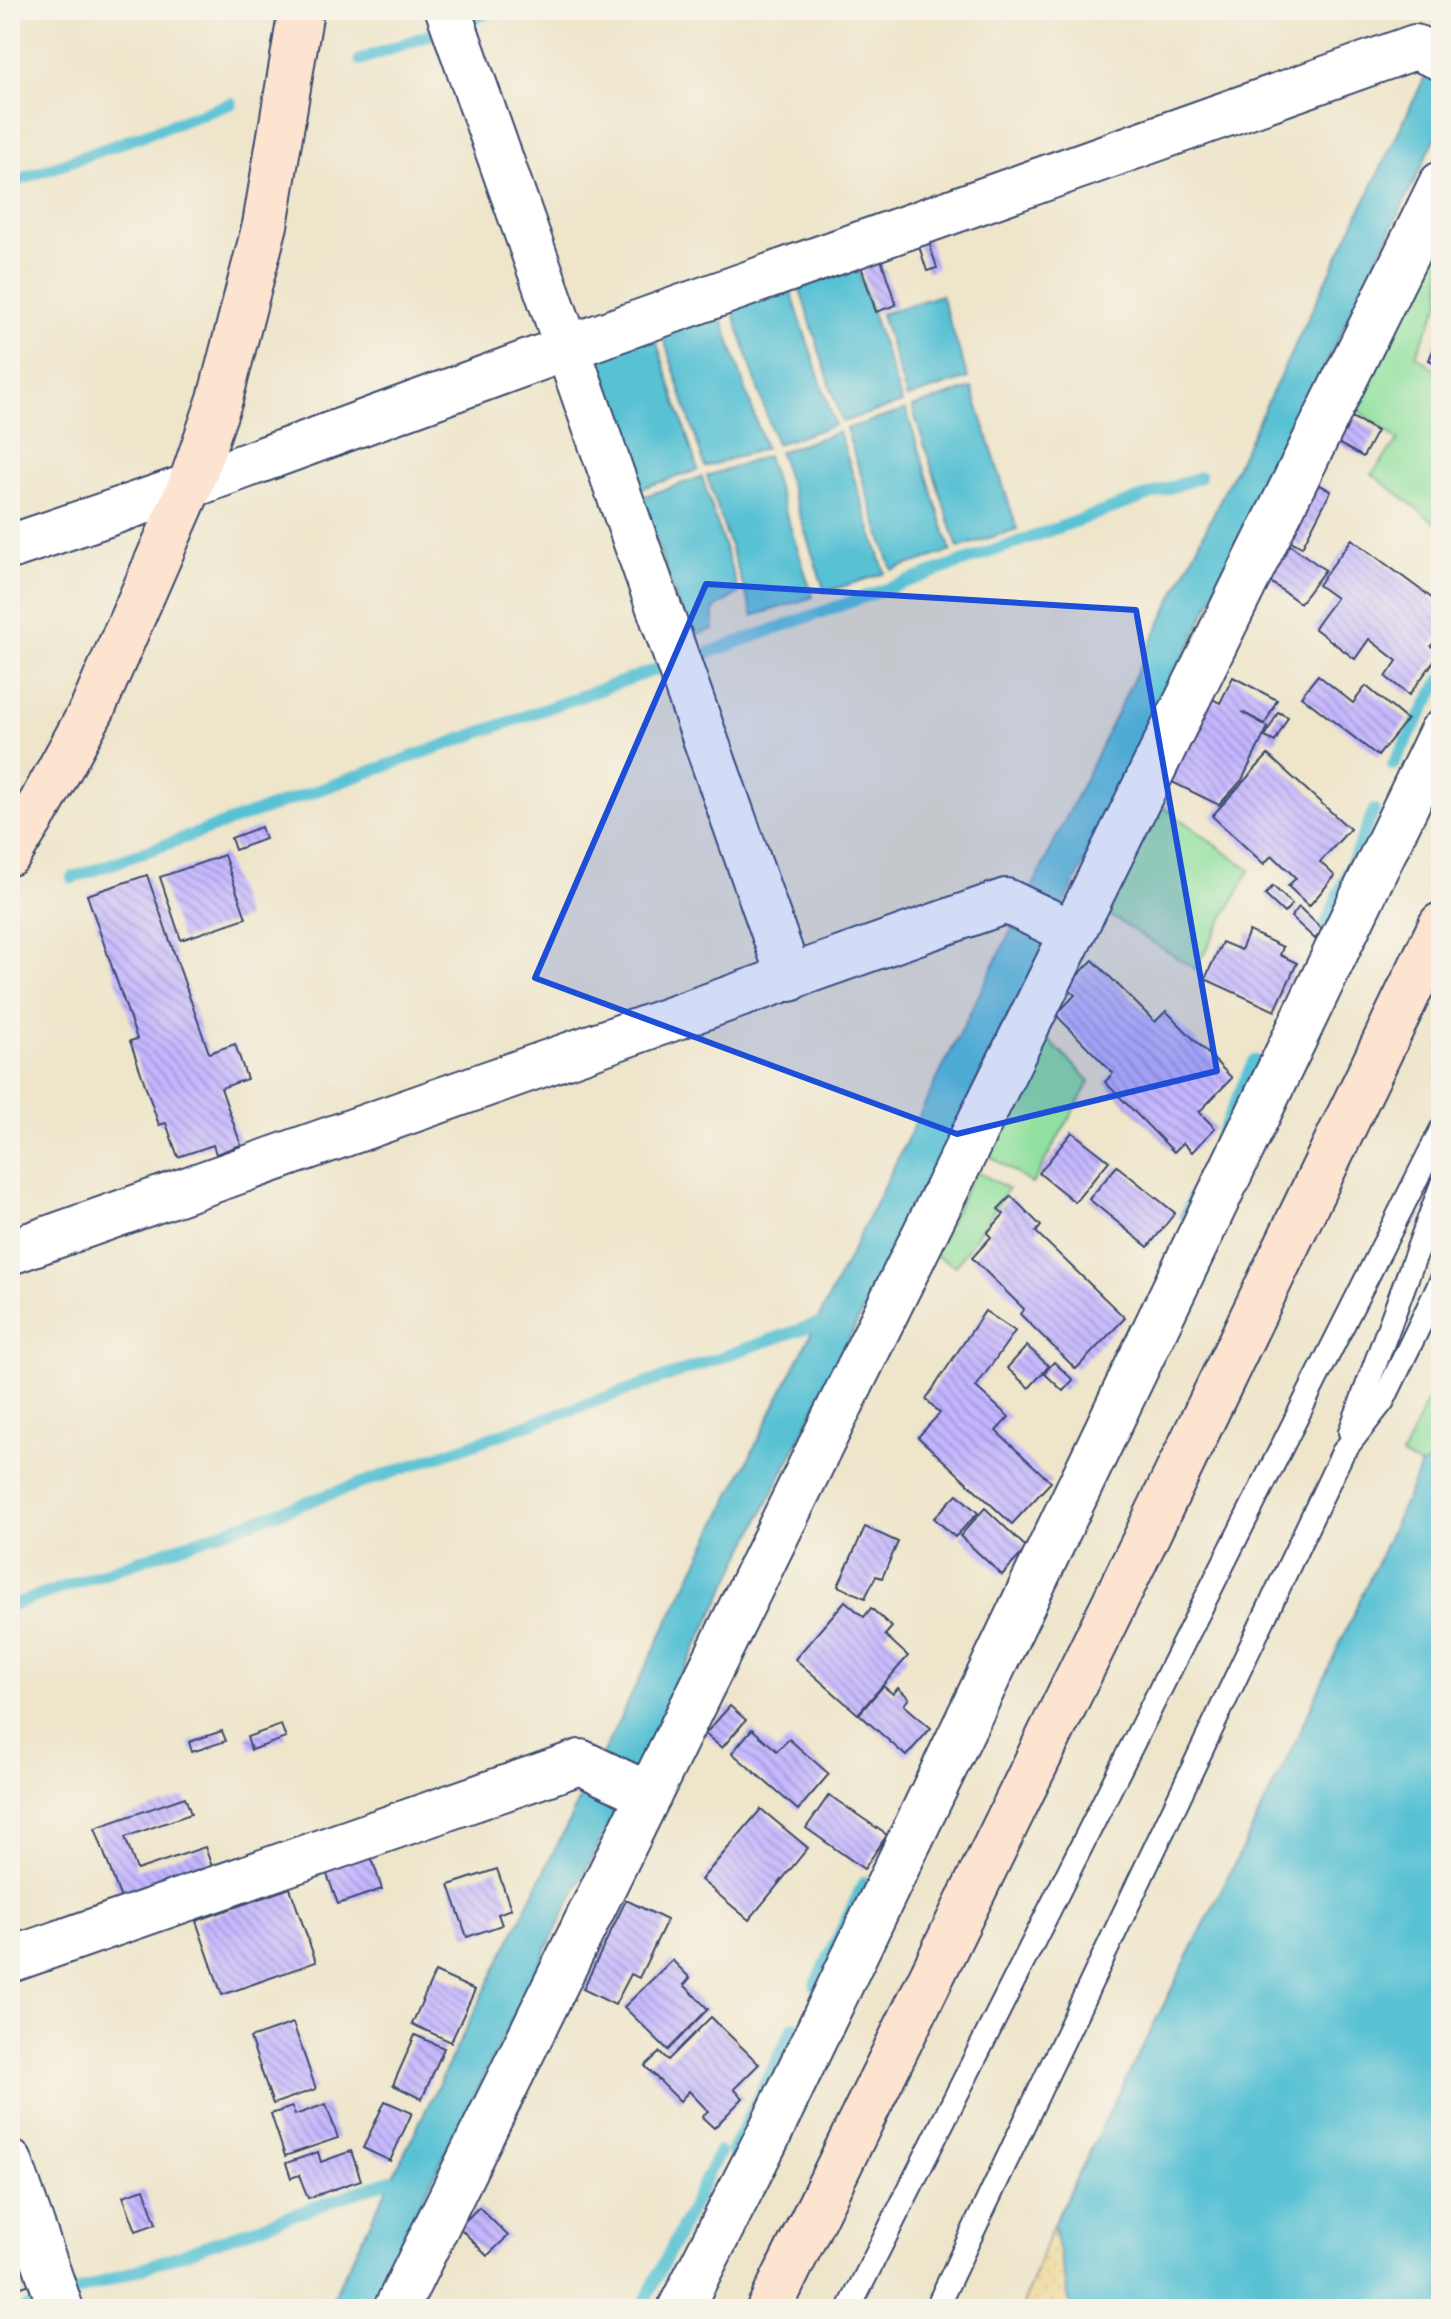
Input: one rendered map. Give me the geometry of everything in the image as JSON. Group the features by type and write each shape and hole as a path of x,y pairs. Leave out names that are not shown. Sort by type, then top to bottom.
{"street":[{"path":"10,853 93,708 190,486 220,399 265,225 301,10"},
{"path":"448,10 790,979"},
{"path":"10,547 190,486 567,348 1415,47 1432,54"},
{"path":"396,2309 643,1793 1065,930 1441,184"},
{"path":"680,2309 768,2136 1441,733"},
{"path":"10,1252 1006,901 1065,930"},
{"path":"769,2309 1441,925"},
{"path":"10,1960 580,1762 643,1793"},
{"path":"10,2162 61,2309"}],"lane":[{"path":"849,2309 1441,1130"},
{"path":"936,2309 1343,1452 1441,1186"},
{"path":"1343,1452 1383,1401 1441,1281"}],"highlighted area":[{"path":"706,584 1136,610 1217,1071 957,1134 535,978"}],"green space":[{"path":"1441,215 1441,300 1416,355 1441,374 1441,527 1372,474 1398,440 1346,401"},
{"path":"1150,797 1250,870 1195,969 1100,909"},
{"path":"1040,1032 1090,1081 1032,1184 981,1150"},
{"path":"975,1170 1008,1189 956,1266 934,1255"},
{"path":"1441,1371 1441,1455 1421,1466 1402,1456"}],"sand":[{"path":"1053,2225 1071,2309 1021,2309 1022,2307"}],"water":[{"path":"1441,44 1441,126 1062,909 368,2309 327,2309 1034,884"},
{"path":"857,267 902,403 842,422 799,286"},
{"path":"790,289 835,425 776,444 732,308"},
{"path":"941,295 968,378 907,398 881,314"},
{"path":"720,312 765,448 705,467 661,330"},
{"path":"654,334 698,470 639,489 595,353"},
{"path":"972,388 1017,529 958,548 912,407"},
{"path":"906,410 951,551 892,570 846,429"},
{"path":"839,432 885,573 825,592 779,452"},
{"path":"767,456 813,597 753,616 707,476"},
{"path":"702,477 739,593 714,609 714,629 688,637 642,497"},
{"path":"1441,1455 1441,2309 1071,2309 1053,2225 1288,1757 1421,1466"}],"building":[{"path":"927,236 937,268 927,271 917,240"},
{"path":"880,256 896,305 876,312 860,263"},
{"path":"1441,331 1441,366 1429,360"},
{"path":"1348,415 1377,431 1363,457 1334,441"},
{"path":"1311,480 1331,491 1302,547 1281,536"},
{"path":"1352,539 1441,605 1441,633 1431,646 1440,653 1409,695 1386,677 1397,661 1369,639 1355,659 1314,628 1336,598 1318,585"},
{"path":"1290,545 1325,570 1300,603 1265,578"},
{"path":"1318,675 1353,703 1366,686 1407,720 1378,756 1301,696"},
{"path":"1233,677 1277,700 1265,724 1242,712 1268,727 1242,780 1219,805 1166,779 1206,696 1220,703"},
{"path":"1278,712 1288,717 1275,742 1265,737"},
{"path":"1268,755 1350,829 1320,862 1335,876 1309,906 1288,886 1296,878 1272,855 1264,864 1212,816"},
{"path":"261,827 265,839 235,850 231,838"},
{"path":"224,855 246,918 181,940 160,877"},
{"path":"147,875 209,1053 235,1044 247,1079 221,1088 241,1145 216,1154 213,1145 178,1157 166,1123 159,1125 130,1041 137,1039 87,895"},
{"path":"1273,886 1292,904 1284,913 1265,895"},
{"path":"1299,907 1323,930 1315,939 1291,917"},
{"path":"1249,931 1283,947 1280,955 1297,963 1275,1011 1205,979 1222,942 1241,950"},
{"path":"1093,960 1155,1022 1166,1011 1232,1078 1199,1112 1215,1128 1192,1152 1183,1143 1174,1152 1105,1082 1113,1073 1056,1015 1075,995 1066,987"},
{"path":"1072,1132 1109,1161 1075,1202 1039,1173"},
{"path":"1117,1166 1175,1213 1148,1247 1089,1199"},
{"path":"1011,1196 1041,1226 1036,1232 1125,1318 1076,1369 1020,1314 1024,1309 972,1258 991,1237 987,1233 1004,1214 998,1209"},
{"path":"985,1311 1015,1331 976,1387 1009,1417 996,1431 1051,1482 1012,1524 918,1437 940,1413 926,1399"},
{"path":"1027,1346 1049,1366 1029,1388 1007,1368"},
{"path":"1054,1362 1073,1380 1063,1391 1044,1373"},
{"path":"957,1494 978,1513 955,1537 934,1518"},
{"path":"985,1508 1027,1548 1002,1575 960,1536"},
{"path":"865,1527 898,1542 882,1578 876,1576 865,1598 838,1586"},
{"path":"845,1601 864,1617 871,1608 892,1627 885,1635 908,1656 858,1714 795,1659"},
{"path":"883,1686 893,1694 898,1688 909,1698 904,1705 931,1728 906,1756 859,1714"},
{"path":"730,1706 746,1720 722,1748 705,1734"},
{"path":"281,1725 286,1738 251,1750 247,1737"},
{"path":"752,1729 777,1751 789,1739 829,1774 798,1810 732,1753"},
{"path":"222,1731 226,1741 192,1752 189,1742"},
{"path":"829,1795 887,1835 864,1869 806,1828"},
{"path":"185,1797 191,1814 125,1837 137,1870 205,1847 212,1867 121,1899 95,1828"},
{"path":"761,1809 808,1848 749,1920 701,1880"},
{"path":"370,1853 382,1889 338,1904 325,1869"},
{"path":"497,1869 511,1909 498,1914 502,1925 467,1937 449,1885"},
{"path":"290,1888 316,1962 222,1995 196,1921"},
{"path":"626,1900 667,1920 639,1978 631,1974 615,2005 583,1989"},
{"path":"672,1960 690,1978 684,1985 708,2009 668,2050 624,2007"},
{"path":"435,1972 475,1990 451,2042 412,2024"},
{"path":"711,2017 759,2064 734,2089 743,2098 714,2128 702,2117 708,2111 689,2091 680,2101 645,2066 660,2052 668,2060"},
{"path":"293,2023 316,2089 273,2104 250,2038"},
{"path":"415,2035 444,2048 422,2099 393,2085"},
{"path":"385,2101 412,2113 390,2161 363,2148"},
{"path":"326,2104 338,2138 285,2156 271,2114 292,2107 295,2115"},
{"path":"351,2151 361,2180 308,2198 299,2175 291,2178 286,2163 318,2152 321,2162"},
{"path":"144,2189 156,2224 136,2231 123,2196"},
{"path":"479,2207 508,2236 487,2256 459,2227"},
{"path":"14,2236 30,2284 10,2291 10,2238"}],"waterway":[{"path":"466,20 496,10"},
{"path":"360,60 437,32"},
{"path":"10,183 232,103"},
{"path":"696,657 1200,477"},
{"path":"72,878 663,667"},
{"path":"1393,765 1441,679"},
{"path":"1326,924 1374,810"},
{"path":"1185,1216 1254,1060"},
{"path":"10,1606 816,1324"},
{"path":"815,1986 864,1882"},
{"path":"732,2151 794,2026"},
{"path":"641,2309 719,2152"},
{"path":"75,2292 391,2180"},
{"path":"24,2309 40,2304"}]}
